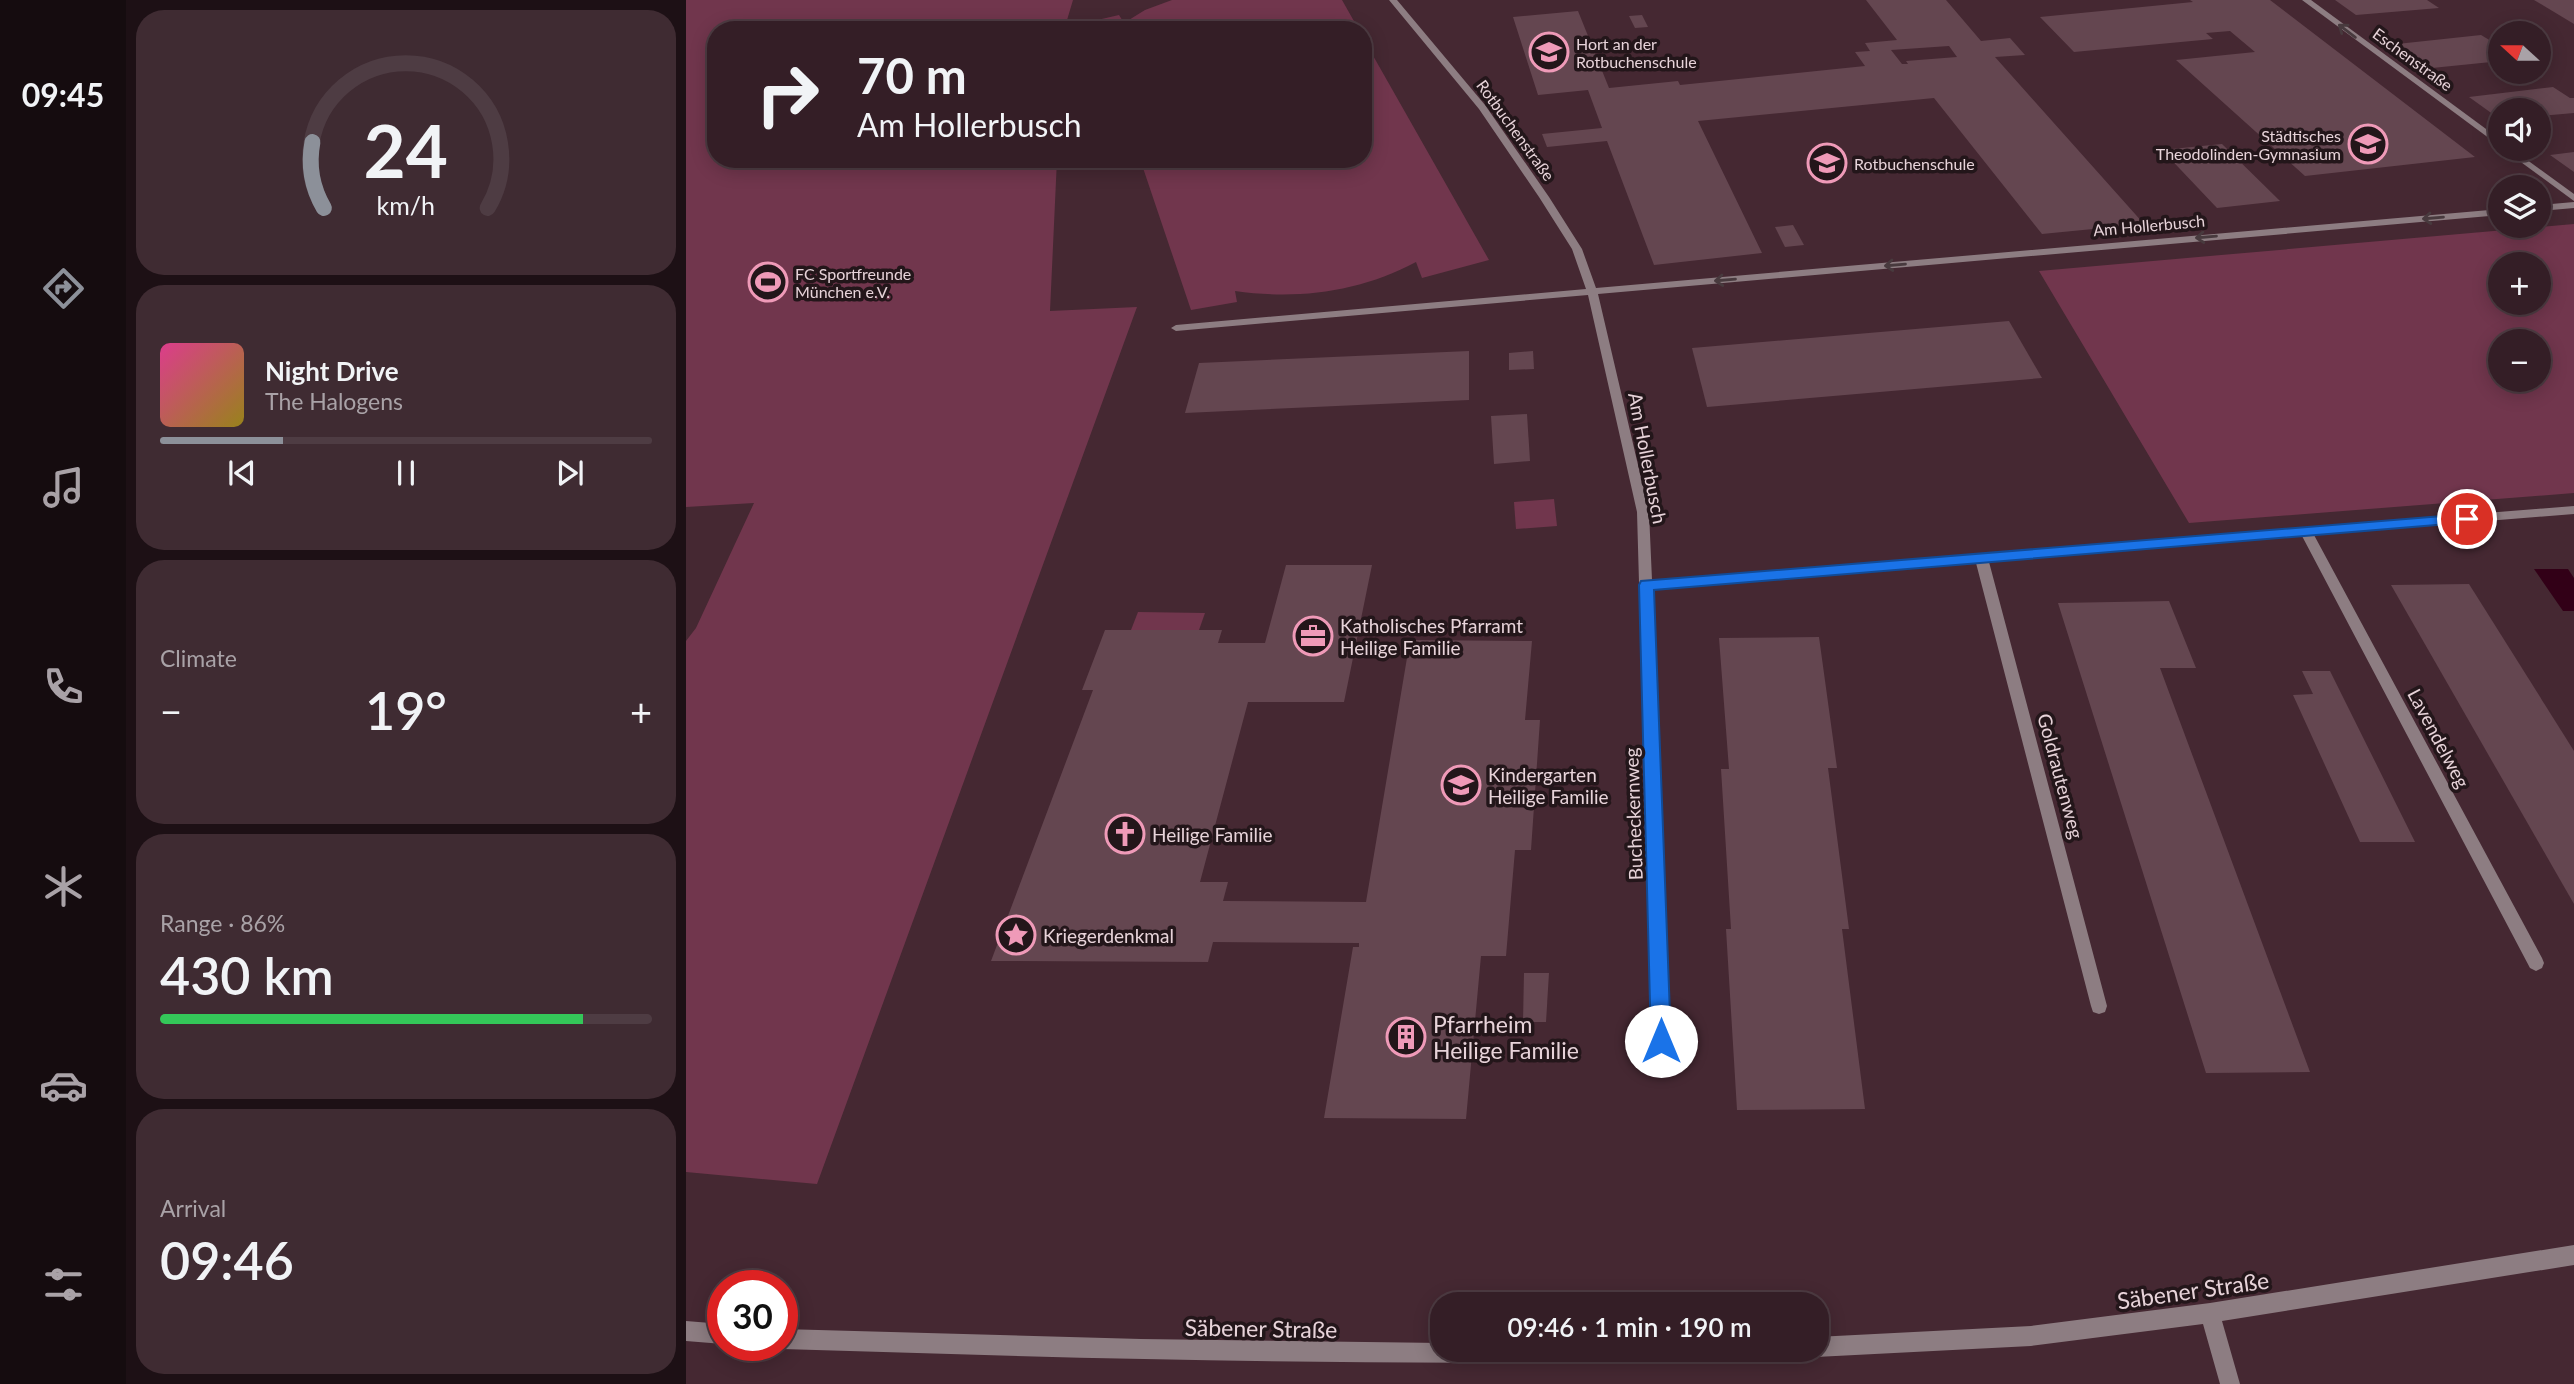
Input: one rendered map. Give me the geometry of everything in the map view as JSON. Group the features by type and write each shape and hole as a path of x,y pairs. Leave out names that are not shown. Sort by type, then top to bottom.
{"street":[{"name":"Rotbuchenstraße","path":"1393,0 1482,107 1544,197 1577,249 1592,292"},
{"name":"Eschenstraße","path":"2306,0 2488,134"},
{"path":"2523,161 2574,198"},
{"path":"2551,207 2574,205"},
{"name":"Am Hollerbusch","path":"1176,328 2488,213"},
{"name":"Am Hollerbusch","path":"1592,292 1643,512 1646,585"},
{"path":"1646,585 2574,510"},
{"name":"Lavendelweg","path":"2306,532 2536,963"},
{"name":"Goldrautenweg","path":"1981,557 2099,1006"},
{"name":"Bucheckernweg","path":"1646,585 1661,1041"},
{"name":"Säbener Straße","path":"1829,1346 2031,1336 2210,1313 2574,1255"},
{"path":"2210,1313 2230,1384"},
{"path":"686,1331 707,1333"},
{"name":"Säbener Straße","path":"798,1339 1255,1353 1430,1354"}],"shaded area":[{"path":"686,0 1073,0 1067,21 707,21 707,168 1057,168 1050,311 1137,307 817,1184 686,1172 686,641 696,628 754,503 686,507"},
{"path":"1172,0 1342,0 1354,21 1127,21 1145,10"},
{"path":"1119,15 1123,21 1093,21"},
{"path":"1372,54 1489,260 1422,278 1416,262 1351,287 1305,294 1235,291 1237,302 1191,310 1143,168 1372,168"},
{"path":"2574,224 2574,493 2189,523 2039,271 2488,232 2488,238 2551,238 2551,226"},
{"path":"1554,499 1557,526 1516,529 1514,502"},
{"path":"2534,569 2568,569 2574,578 2574,611 2563,611"},
{"path":"1138,612 1205,613 1199,630 1131,630"}],"building":[{"path":"1866,0 1946,0 1981,41 2010,38 2025,55 1995,57 2144,224 2042,234 1934,98 1698,121 1762,253 1654,265 1607,141 1547,147 1542,134 1602,128 1588,90 1538,95 1513,17 1578,11 1609,88 1678,81 1680,85 1865,66 1855,52 1870,51 1865,43 1897,40","holes":["1949,46 1957,57 1906,61 1908,64 1902,64 1891,50"]},
{"path":"2190,0 2270,0 2475,157 2305,176 2176,60 2255,52 2230,31 2206,33 2213,39 2074,52 2040,17 2193,2"},
{"path":"2335,0 2427,0 2439,8 2356,15"},
{"path":"2534,0 2574,0 2574,24"},
{"path":"1642,15 1648,27 1635,28 1629,16"},
{"path":"2481,35 2488,39 2488,62 2432,68 2397,44"},
{"path":"2553,87 2574,98 2574,113 2551,115 2551,98 2488,98 2488,111 2469,97"},
{"path":"2222,144 2280,201 2217,208 2162,150"},
{"path":"2574,152 2574,172 2551,156"},
{"path":"1793,225 1804,245 1785,247 1775,227"},
{"path":"2009,321 2042,378 1707,407 1692,348"},
{"path":"1469,351 1469,400 1185,413 1199,363"},
{"path":"1533,351 1534,369 1509,370 1509,353"},
{"path":"1527,414 1530,461 1494,464 1491,416"},
{"path":"1286,565 1372,565 1344,702 1248,702 1200,882 1228,882 1223,901 1366,902 1410,640 1532,641 1525,720 1540,720 1531,850 1515,850 1506,956 1481,956 1466,1119 1324,1118 1353,947 1359,947 1359,943 1213,942 1208,962 991,961 1093,690 1082,690 1105,630 1222,630 1218,643 1265,643"},
{"path":"2469,584 2574,751 2574,904 2391,585"},
{"path":"2169,601 2196,668 2160,668 2310,1072 2206,1073 2058,603"},
{"path":"1819,637 1837,768 1828,768 1849,929 1842,929 1865,1109 1737,1110 1726,929 1731,929 1721,769 1729,769 1719,638"},
{"path":"2302,671 2330,671 2415,842 2360,842 2293,695 2313,694"},
{"path":"1524,973 1549,973 1546,1022 1523,1022"}],"place":[{"name":"Hort an der Rotbuchenschule","path":"1549,52"},
{"name":"Städtisches Theodolinden-Gymnasium","path":"2368,144"},
{"name":"Rotbuchenschule","path":"1827,163"},
{"name":"FC Sportfreunde München e.V.","path":"768,282"},
{"name":"Katholisches Pfarramt Heilige Familie","path":"1313,636"},
{"name":"Kindergarten Heilige Familie","path":"1461,785"},
{"name":"Heilige Familie","path":"1125,834"},
{"name":"Kriegerdenkmal","path":"1016,935"},
{"name":"Pfarrheim Heilige Familie","path":"1406,1037"}],"route":[{"path":"1661,1041 1646,585 2467,519"}]}
